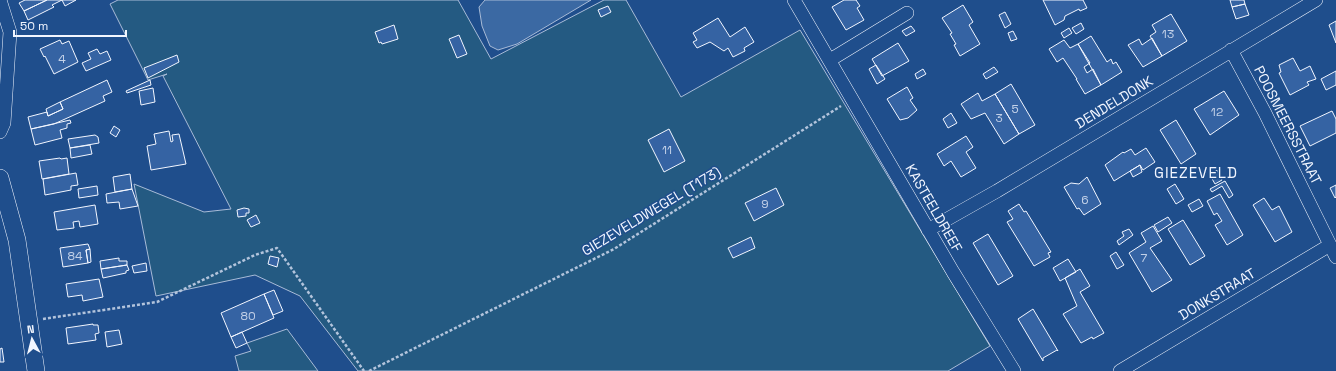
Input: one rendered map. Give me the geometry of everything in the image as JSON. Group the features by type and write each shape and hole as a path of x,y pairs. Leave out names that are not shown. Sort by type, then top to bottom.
{"street":[{"path":"0,0 10,32 4,123 0,132"},
{"name":"KASTEELDREEF","path":"794,0 928,230 1014,371"},
{"name":"DENDELDONK","path":"928,230 997,191 1316,0"},
{"path":"830,60 907,13"},
{"name":"POOSMEERSSTRAAT","path":"1231,50 1262,106 1336,257"},
{"path":"0,178 17,240 36,371"},
{"name":"DONKSTRAAT","path":"1120,371 1330,245"}],"path":[{"name":"GIEZEVELDWEGEL (T173)","path":"368,371 614,249 720,181 852,100"},
{"path":"29,322 157,302 255,255 277,248 364,371"}],"shaded area":[{"path":"118,0 458,0 491,59 604,0 626,0 681,97 800,30 990,346 948,371 358,371 300,296 255,275 156,296 134,184 204,212 231,209 163,76 167,74 148,80 110,4"},
{"path":"485,0 591,0 517,44 498,50 490,46 482,26 479,7"},
{"path":"287,329 318,371 239,371 235,356 251,351 247,343"}],"building":[{"path":"25,0 47,0 24,11 19,3"},
{"path":"47,0 62,0 52,5 54,7 28,20 24,11"},
{"path":"62,0 76,0 65,6"},
{"path":"844,0 856,0 860,6 857,8 864,20 846,30 832,7"},
{"path":"1043,0 1083,0 1087,8 1080,11 1079,9 1065,16 1064,20 1055,25"},
{"path":"1230,0 1244,0 1245,4 1232,7"},
{"path":"1245,4 1249,15 1236,19 1232,7"},
{"path":"963,5 973,22 969,25 980,44 960,56 954,45 956,44 950,34 952,33 942,18"},
{"path":"608,6 611,12 601,17 598,10"},
{"path":"1005,12 1011,24 1005,28 999,15"},
{"path":"1171,14 1187,41 1162,56 1150,36 1156,32 1152,25"},
{"path":"718,18 730,37 745,27 754,42 744,48 745,51 733,57 728,48 724,51 710,42 697,48 693,42 697,40 693,33"},
{"path":"1336,21 1336,43 1329,25"},
{"path":"1081,23 1084,29 1076,34 1072,28"},
{"path":"394,25 398,39 382,44 381,42 379,43 375,32"},
{"path":"911,26 915,31 906,36 902,31"},
{"path":"1069,28 1072,33 1064,38 1061,33"},
{"path":"1013,31 1017,39 1011,41 1008,33"},
{"path":"459,35 467,54 457,58 449,39"},
{"path":"1091,36 1107,62 1111,59 1113,64 1116,62 1122,72 1101,85 1078,44"},
{"path":"1152,38 1162,56 1143,67 1128,45 1139,39 1142,45"},
{"path":"60,40 62,44 69,41 78,62 54,74 40,49"},
{"path":"1064,40 1070,48 1078,44 1090,63 1084,67 1087,73 1093,69 1101,85 1085,94 1063,58 1057,62 1049,49"},
{"path":"898,43 909,61 882,76 872,59"},
{"path":"97,49 100,54 107,51 111,60 86,71 82,63 91,59 88,53"},
{"path":"177,55 179,62 148,78 144,68"},
{"path":"1293,58 1300,71 1310,66 1316,79 1307,82 1309,85 1290,95 1279,73 1281,72 1279,65"},
{"path":"876,65 885,79 877,84 869,69"},
{"path":"994,67 998,72 986,79 983,74"},
{"path":"923,69 926,74 917,79 915,74"},
{"path":"1336,71 1336,85 1326,90 1321,79"},
{"path":"107,80 112,92 103,96 105,101 54,124 31,129 28,117 47,112 48,116 63,109 60,102"},
{"path":"150,80 151,85 127,93 126,91"},
{"path":"1011,84 1035,125 1019,134 995,94"},
{"path":"907,87 913,98 910,100 917,110 908,118 900,120 887,99"},
{"path":"153,88 155,102 141,105 139,91"},
{"path":"1224,91 1239,115 1210,135 1194,109"},
{"path":"978,93 982,101 995,94 1019,134 1004,144 985,113 971,119 961,104"},
{"path":"60,102 63,109 48,116 46,109"},
{"path":"1332,111 1336,119 1336,133 1310,146 1300,126"},
{"path":"951,113 957,123 948,128 943,119"},
{"path":"70,120 71,123 67,124 67,128 60,130 62,138 35,145 31,129"},
{"path":"1176,120 1196,154 1181,164 1160,130"},
{"path":"114,126 120,130 116,137 110,133"},
{"path":"669,129 685,161 664,172 648,140"},
{"path":"169,131 171,142 173,141 172,135 179,134 186,164 151,170 147,146 156,144 154,134"},
{"path":"95,135 98,137 99,143 70,148 68,139"},
{"path":"966,136 973,147 966,152 976,168 961,177 951,161 944,166 937,154"},
{"path":"90,145 92,154 71,158 70,148"},
{"path":"1146,148 1155,162 1143,170 1140,165 1114,181 1105,165 1123,152 1124,153 1131,149 1135,155"},
{"path":"67,158 69,174 42,179 39,161"},
{"path":"1140,165 1142,172 1133,177 1130,171"},
{"path":"1217,170 1222,180 1215,184 1210,175"},
{"path":"76,173 78,185 71,186 71,190 45,195 43,179"},
{"path":"130,174 132,189 115,192 113,177"},
{"path":"1087,177 1101,204 1084,215 1079,208 1077,209 1064,187 1071,183 1079,184"},
{"path":"1225,181 1233,195 1229,198 1222,186 1212,192 1210,189"},
{"path":"1175,184 1184,199 1176,204 1167,189"},
{"path":"1336,185 1336,197 1335,198 1330,188"},
{"path":"97,186 98,195 79,198 78,189"},
{"path":"776,188 784,205 754,221 745,203"},
{"path":"132,189 138,206 120,209 119,202 107,203 106,194"},
{"path":"1220,194 1243,235 1227,245 1215,225 1222,221 1217,213 1214,215 1207,201"},
{"path":"1264,198 1272,210 1279,206 1292,232 1275,242 1253,205"},
{"path":"1199,199 1203,206 1192,212 1188,205"},
{"path":"1019,204 1024,212 1026,211 1051,252 1048,253 1050,257 1034,266 1007,222 1013,219 1008,211"},
{"path":"95,205 98,224 80,227 79,221 73,222 74,228 57,230 54,212"},
{"path":"244,208 249,209 249,213 246,213 246,216 238,217 237,210"},
{"path":"256,215 260,223 251,227 247,220"},
{"path":"1168,217 1172,223 1158,232 1154,225"},
{"path":"1183,220 1205,256 1190,265 1168,229"},
{"path":"1153,226 1162,241 1150,248 1172,280 1152,292 1129,253 1146,242 1141,233"},
{"path":"1129,229 1133,235 1119,245 1117,241 1124,236 1122,232"},
{"path":"988,234 1013,276 998,285 973,243"},
{"path":"751,237 755,248 733,258 728,248"},
{"path":"88,244 90,249 86,250 88,263 63,267 60,248"},
{"path":"90,249 91,262 88,263 86,250"},
{"path":"1116,252 1124,265 1117,269 1110,256"},
{"path":"270,256 279,258 277,267 268,264"},
{"path":"119,258 119,261 127,261 127,265 101,269 100,261"},
{"path":"1068,259 1076,272 1060,281 1053,268"},
{"path":"146,263 147,271 134,273 132,266"},
{"path":"127,265 129,270 126,271 126,273 103,278 101,269"},
{"path":"1080,269 1090,286 1080,292 1104,333 1081,343 1063,314 1077,306 1065,278"},
{"path":"99,279 103,297 83,301 82,295 68,297 66,284"},
{"path":"274,290 283,311 273,315 264,294"},
{"path":"264,294 274,318 231,337 221,313"},
{"path":"1033,309 1058,351 1057,350 1043,358 1043,361 1018,319"},
{"path":"93,324 98,325 99,333 95,334 96,340 68,344 66,328"},
{"path":"119,330 122,344 107,347 105,332"},
{"path":"242,332 247,343 236,348 231,337"},
{"path":"2,348 4,362 0,362 0,349"}],"district":[{"name":"GIEZEVELD","path":"1196,172"}]}
